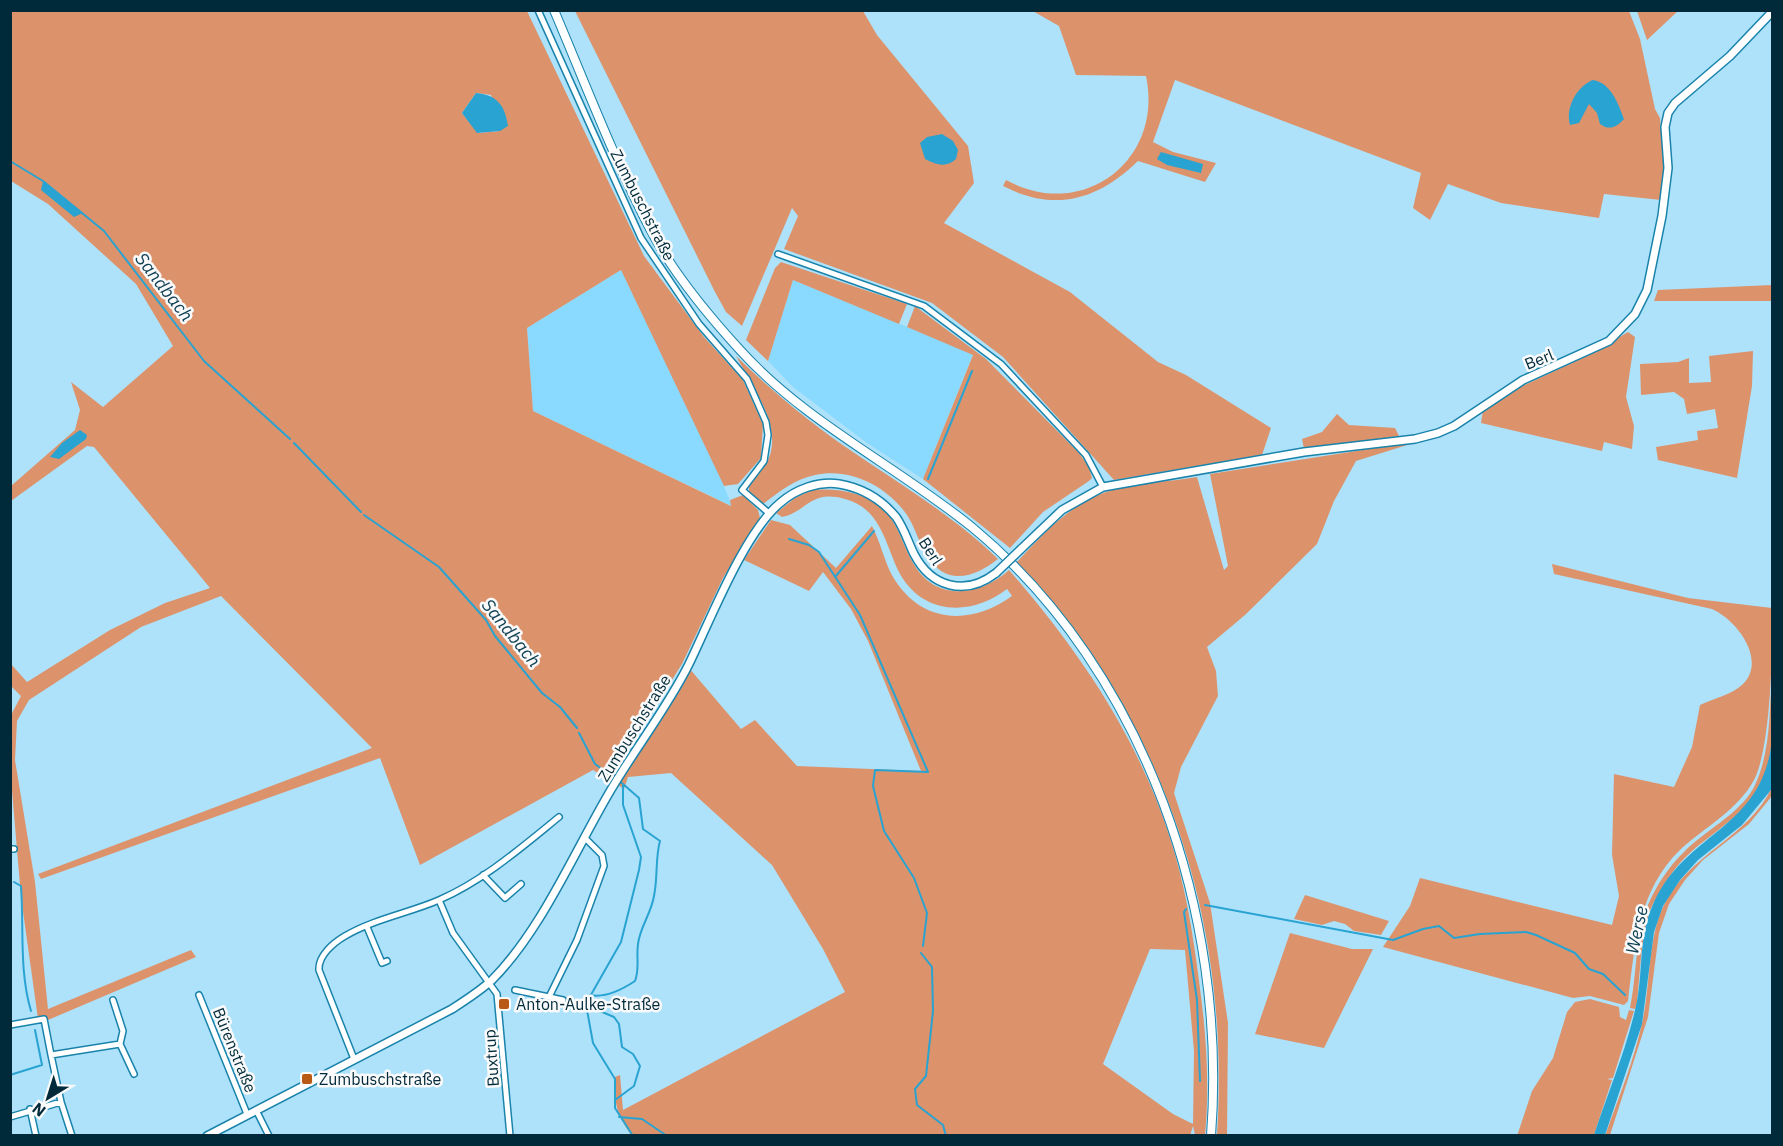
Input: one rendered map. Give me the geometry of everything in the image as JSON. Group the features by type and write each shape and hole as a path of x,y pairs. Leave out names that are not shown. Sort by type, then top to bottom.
{"main road":[{"path":"554,10 651,231 710,317 762,373 828,427 926,492 998,552 1048,605 1085,654 1119,709 1168,816 1182,859 1200,932 1210,995 1213,1046 1211,1136"}],"street":[{"name":"Zumbuschstraße","path":"207,1136 452,1009 490,982 525,940 584,837 674,691 723,592 770,514 742,490 764,461 768,435 766,422 747,379 699,324 641,238 538,10"},
{"name":"Berl","path":"770,514 787,498 809,487 829,484 848,486 873,495 898,520 920,566 936,580 951,586 967,587 982,583 996,573 1062,510 1103,488 1293,454 1415,439 1454,426 1523,380 1571,361 1609,341 1635,314 1647,290 1662,216 1668,168 1665,127 1668,113 1675,103 1730,56 1773,12"},
{"path":"778,254 924,306 1001,364 1086,455 1103,488"},
{"path":"354,1059 319,965 336,942 367,927 439,900 483,875 537,838 560,817"},
{"path":"549,997 577,940 604,866 602,855 584,837"},
{"path":"483,875 505,898 521,884"},
{"path":"439,900 453,933 465,952 490,982"},
{"path":"367,927 382,963 387,961"},
{"name":"Buxtrup","path":"490,982 500,1005 510,1136"},
{"path":"515,990 562,1000"},
{"name":"Bürenstraße","path":"199,995 247,1114"},
{"path":"113,1000 123,1031 120,1044 134,1074"},
{"path":"10,1025 44,1019 61,1102 72,1136"},
{"path":"51,1055 120,1044"},
{"path":"10,1117 30,1109 61,1102"},
{"path":"30,1109 36,1136"},
{"path":"256,1110 269,1136"}],"shaded area":[{"path":"1031,10 1629,11 1640,39 1655,109 1660,118 1665,180 1661,200 1604,194 1599,218 1501,203 1448,184 1430,220 1413,208 1421,173 1175,80 1153,142 1173,152 1216,163 1205,182 1138,161 1123,175 1107,185 1074,198 1040,199 1022,194 1003,186 1006,180 1035,191 1062,193 1088,188 1111,176 1130,157 1142,134 1148,107 1146,76 1076,75 1059,26"},
{"path":"11,11 527,11 644,256 704,337 743,380 763,424 761,458 738,484 724,486 621,270 527,328 533,411 731,506 730,500 743,495 758,510 760,518 723,578 682,664 609,780 593,770 420,865 380,758 41,879 38,874 372,748 221,596 141,627 29,700 17,721 15,760 35,882 48,1009 191,950 196,957 48,1020 38,1019 21,897 11,779 10,717 21,696 11,686 11,664 27,682 110,630 165,603 210,588 94,447 87,446 11,501 11,486 75,430 80,410 71,382 103,407 173,346 136,284 48,204 11,181","holes":["476,93 491,95 500,131 478,133 462,113"]},
{"path":"575,11 863,11 877,35 968,146 974,183 944,223 1070,292 1158,362 1186,375 1271,428 1262,455 1114,480 1003,357 932,303 784,249 798,216 792,208 742,326 726,312 715,292"},
{"path":"1637,11 1678,11 1647,40"},
{"path":"1593,80 1605,85 1616,100 1624,119 1616,126 1610,128 1600,124 1597,113 1589,104 1579,123 1570,125 1569,112 1577,92"},
{"path":"476,93 489,96 499,102 505,112 508,126 500,131 477,133 462,113"},
{"path":"942,134 953,141 958,150 956,159 945,165 925,159 920,143 927,137"},
{"path":"1161,152 1203,164 1201,173 1167,165 1157,159"},
{"path":"43,181 83,213 74,217 41,190"},
{"path":"781,262 907,304 899,324 793,280 768,361 746,340 775,268"},
{"path":"621,270 715,464 732,506 533,411 527,328"},
{"path":"793,280 973,354 923,479 867,443 793,387 768,361"},
{"path":"1772,285 1772,301 1654,301 1658,290"},
{"path":"915,306 986,359 1079,453 1089,467 1092,478 1043,512 1010,548 923,479 973,355 907,327"},
{"path":"1628,332 1635,337 1626,397 1634,426 1632,449 1604,442 1602,451 1481,423 1483,410 1501,396 1591,354"},
{"path":"1753,351 1752,386 1737,478 1658,460 1656,447 1698,440 1697,431 1718,428 1715,409 1687,414 1684,399 1674,392 1641,395 1640,364 1678,362 1689,358 1689,383 1711,382 1709,356"},
{"path":"736,356 805,417 945,515 998,559 984,569 968,575 952,575 944,572 931,562 911,521 899,505 878,487 854,476 828,473 808,477 763,504 749,492 749,486 766,464 771,451 770,423 758,394"},
{"path":"1337,414 1349,425 1395,428 1399,436 1304,449 1302,439 1322,432"},
{"path":"80,430 87,435 86,439 59,459 50,457 62,443"},
{"path":"1420,441 1356,461 1334,501 1317,544 1245,615 1207,647 1216,671 1218,696 1181,767 1174,793 1210,903 1228,1023 1227,1135 1217,1135 1218,1055 1212,977 1199,901 1178,828 1149,757 1112,689 1068,624 1016,563 1057,522 1093,498 1106,492 1128,487 1197,477 1224,570 1228,566 1210,474"},
{"path":"812,490 822,490 842,491 869,499 890,517 913,563 923,576 934,585 946,590 972,590 985,586 1009,570 1082,663 1123,730 1141,765 1157,801 1175,855 1191,927 1201,1000 1207,1077 1205,1135 1195,1135 1193,1126 1190,1136 632,1136 626,1128 617,1108 615,1077 620,1075 623,1110 845,992 823,949 772,865 671,773 628,777 624,789 618,785 689,668 741,729 755,720 797,766 921,771 868,641 851,609 823,572 809,591 744,560 771,520 790,525 836,568 872,526 887,565 904,593 932,612 964,616 996,606 1012,596 1007,589 979,604 949,607 935,604 922,598 910,588 900,574 881,529 867,511 845,499 824,497 782,517 776,513 795,498","holes":["1150,949 1185,950 1194,1051 1193,1124 1173,1114 1103,1064"]},
{"path":"1552,564 1688,598 1772,608 1770,697 1760,765 1754,780 1739,800 1681,849 1656,882 1641,919 1628,1001 1624,1005 1590,996 1573,998 1383,947 1410,906 1420,878 1612,925 1619,896 1612,855 1614,774 1674,787 1692,747 1700,705 1734,691 1750,674 1752,664 1746,642 1731,622 1712,609 1554,574"},
{"path":"1772,675 1772,744 1769,766 1764,780 1757,793 1737,815 1685,857 1661,890 1653,904 1646,925 1637,1003 1635,1009 1630,1008 1638,943 1644,917 1655,891 1668,870 1692,844 1740,806 1748,797 1760,774 1766,746"},
{"path":"1772,738 1771,790 1742,825 1698,860 1680,880 1663,906 1654,932 1642,1024 1605,1135 1594,1135 1633,1018 1639,989 1645,930 1652,907 1666,882 1683,862 1739,812 1754,793 1766,769"},
{"path":"1772,787 1772,796 1749,824 1703,860 1685,880 1669,904 1659,933 1648,1017 1610,1135 1605,1136 1639,1037 1645,1009 1654,935 1663,907 1687,873 1749,819 1762,804"},
{"path":"1305,895 1389,921 1381,935 1354,931 1345,924 1334,921 1322,925 1294,919"},
{"path":"1290,933 1352,949 1373,949 1324,1048 1255,1034"},
{"path":"1590,999 1619,1007 1620,1017 1626,1020 1629,1010 1634,1011 1613,1078 1607,1079 1612,1080 1594,1135 1517,1136 1532,1091 1553,1058 1567,1012 1575,1002"}],"waterway":[{"name":"Sandbach","path":"10,161 43,181 104,231 204,361 290,439"},
{"path":"928,479 972,371"},
{"name":"Sandbach","path":"294,443 361,512"},
{"name":"Sandbach","path":"364,515 439,567 486,620 495,636 542,693 560,707 577,728"},
{"path":"835,577 874,531"},
{"path":"789,539 809,545 819,552 860,615 928,772 875,770 873,786 884,831 914,878 927,913 923,946"},
{"name":"Sandbach","path":"579,733 595,764 611,776"},
{"name":"Sandbach","path":"588,1000 621,942 641,857 623,805 623,784 620,782"},
{"name":"Sandbach","path":"590,995 608,994 635,981 639,938 653,903 660,841 643,829 639,798 623,784"},
{"path":"14,882 21,886 23,965 31,1011"},
{"path":"1205,905 1393,940 1439,926 1454,938 1480,934 1526,932 1575,953 1589,969 1603,974 1625,995"},
{"path":"1186,909 1184,912 1197,1000 1200,1081"},
{"path":"921,953 932,967 933,1011 926,1076 915,1089 917,1105 943,1125 946,1136"},
{"name":"Sandbach","path":"588,1006 614,1017 619,1024 622,1047 633,1054 640,1066 634,1086 615,1100"},
{"name":"Sandbach","path":"587,1010 593,1043 615,1079 615,1108 633,1136"},
{"path":"10,1075 42,1065 35,1030"},
{"name":"Sandbach","path":"619,1117 642,1119 667,1136"}],"place":[{"name":"Anton-Aulke-Straße","path":"504,1004"},
{"name":"Zumbuschstraße","path":"307,1079"}],"water label":[{"name":"Werse","path":"1637,930"}]}
